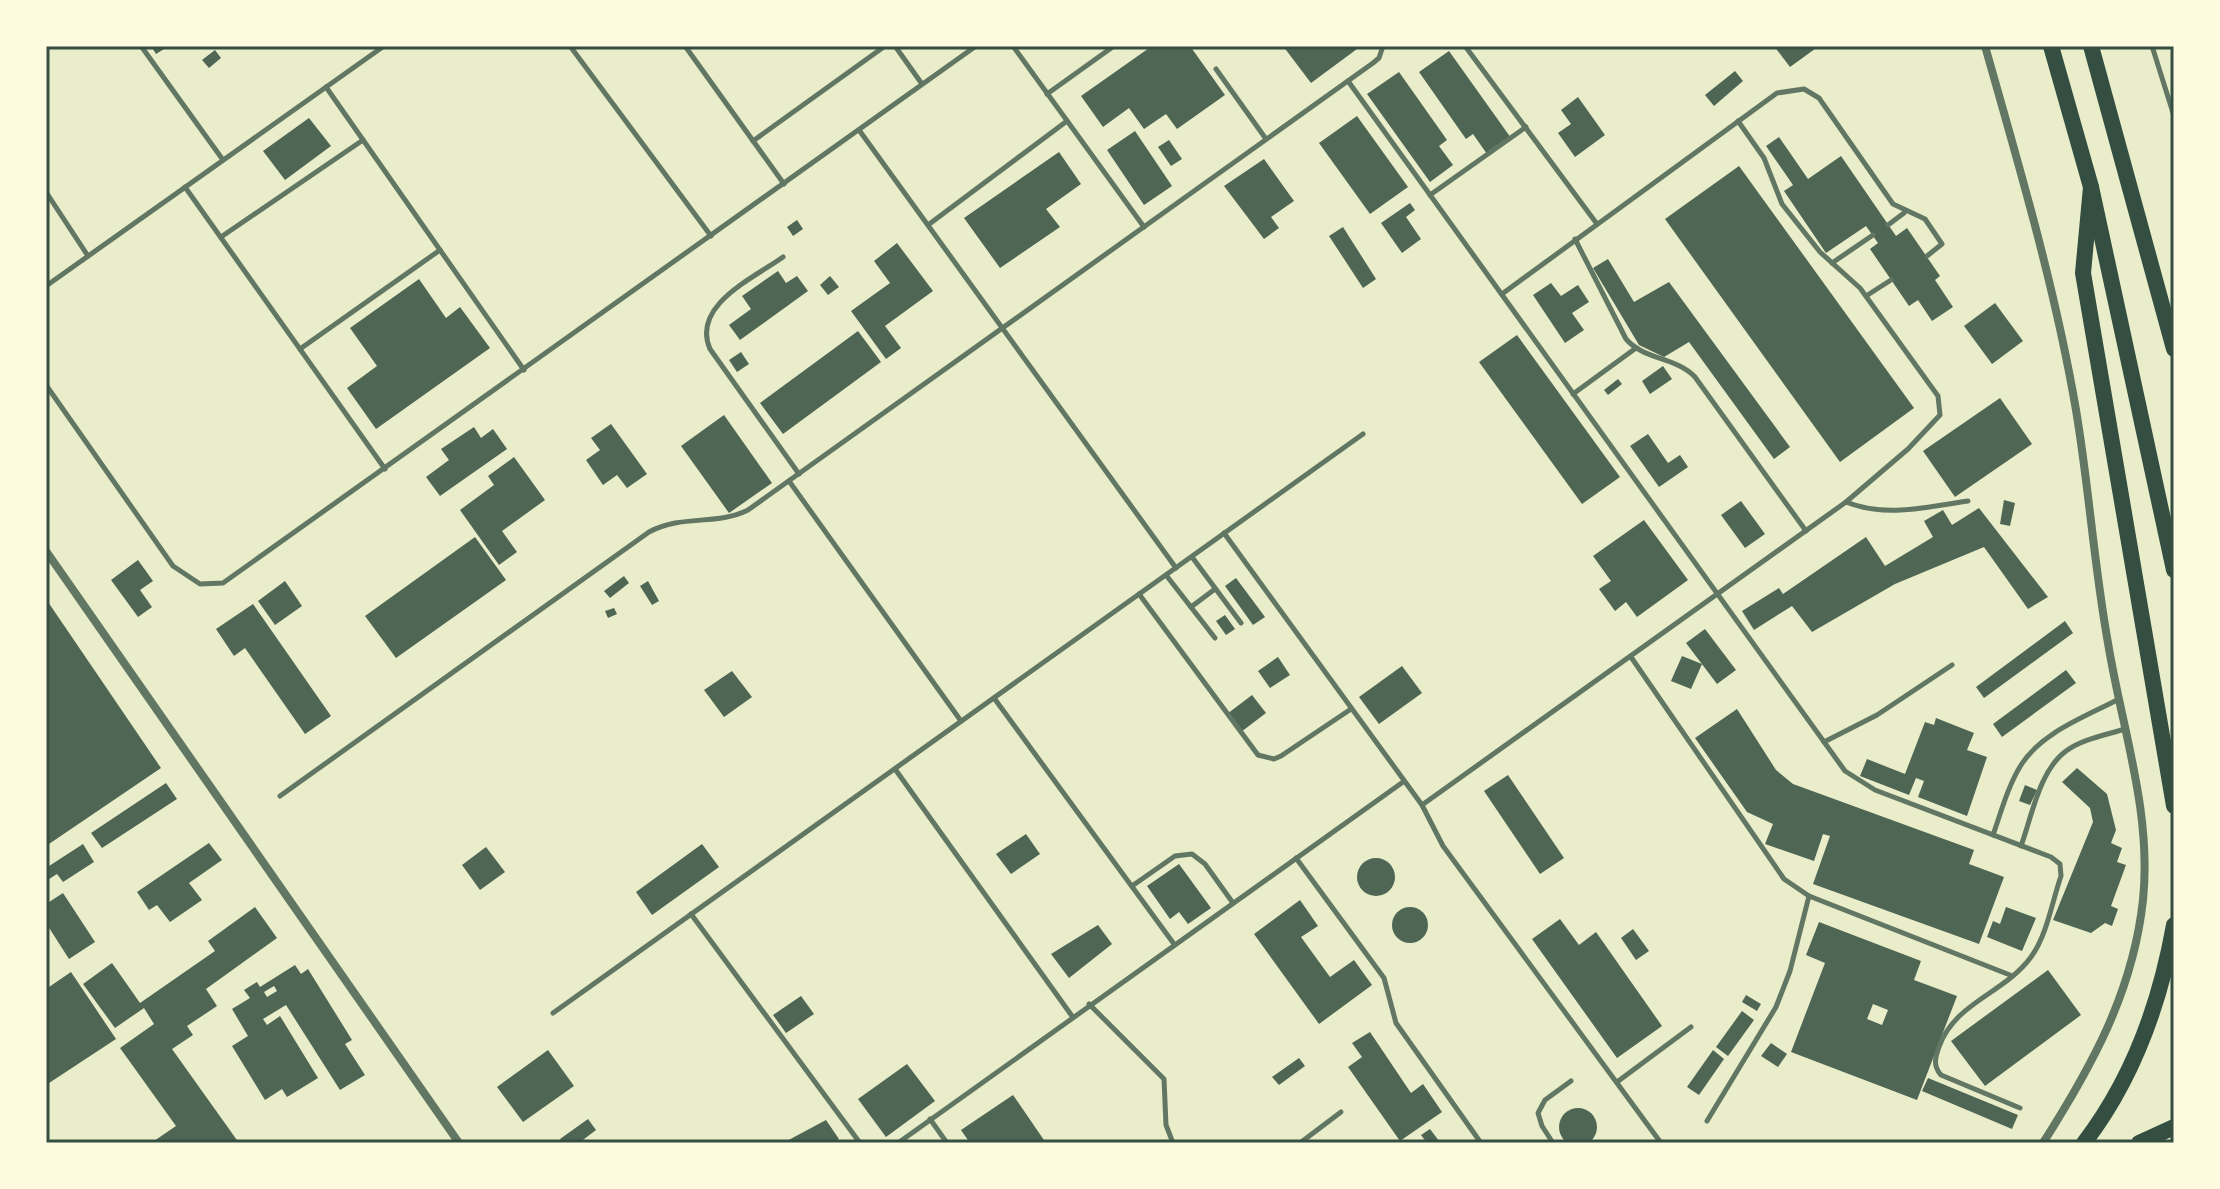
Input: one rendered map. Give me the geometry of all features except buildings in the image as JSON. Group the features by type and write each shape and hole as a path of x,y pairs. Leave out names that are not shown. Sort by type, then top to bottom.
{"highway":[{"path":"2051,46 2091,187 2174,570"},
{"path":"2091,46 2171,326 2174,349"},
{"path":"2091,187 2083,273 2174,806"},
{"path":"2084,1143 2113,1100 2140,1047 2158,1001 2174,925"},
{"path":"2139,1143 2174,1127"}],"street":[{"path":"1985,46 2064,347 2119,699 2143,818 2145,859 2137,944 2110,1028 2091,1068 2043,1143"},
{"path":"46,551 459,1143"}],"lane":[{"path":"141,46 223,160"},
{"path":"46,286 384,46"},
{"path":"570,46 711,236"},
{"path":"685,46 784,184"},
{"path":"753,141 885,46"},
{"path":"895,46 922,84"},
{"path":"46,385 173,566 200,584 233,578 976,46"},
{"path":"1013,46 1144,227"},
{"path":"1047,94 1114,46"},
{"path":"280,796 649,532 680,520 741,513 789,481 1348,81 1379,58 1383,46"},
{"path":"1465,46 1597,224"},
{"path":"2152,46 2174,116"},
{"path":"1216,69 1266,139"},
{"path":"1348,81 1845,771 1864,786 2056,859 2062,870 2036,950 2011,976 1950,1021 1935,1063 1941,1075 2020,1108"},
{"path":"326,87 524,370"},
{"path":"1501,294 1785,89 1812,93 1893,204 1925,219 1941,237 1941,246 1927,256"},
{"path":"928,225 1067,121"},
{"path":"1422,805 1846,502 1908,449 1936,420 1941,408 1938,396 1866,296 1832,263 1777,197 1764,158 1738,121"},
{"path":"1430,195 1526,127"},
{"path":"859,130 1176,568"},
{"path":"221,237 363,140"},
{"path":"185,187 385,469"},
{"path":"46,192 88,256"},
{"path":"1888,225 1905,212"},
{"path":"1832,263 1873,235"},
{"path":"1575,239 1626,339 1636,348 1678,364 1695,377 1806,531"},
{"path":"300,349 440,250"},
{"path":"783,257 714,308 705,332 710,349 799,474"},
{"path":"1866,296 1891,280"},
{"path":"1573,394 1636,348"},
{"path":"553,1013 1363,434"},
{"path":"789,481 961,721"},
{"path":"1846,502 1871,510 1898,512 1968,501"},
{"path":"1224,533 1422,805 1443,846 1661,1143"},
{"path":"1192,557 1241,623"},
{"path":"1166,575 1215,638"},
{"path":"1191,607 1215,589"},
{"path":"1139,594 1258,755 1274,759 1281,756 1351,709"},
{"path":"1631,657 1774,868 1809,896 2011,976"},
{"path":"1824,742 1877,715 1952,665"},
{"path":"994,698 1174,944"},
{"path":"1993,835 2017,774 2030,754 2055,733 2119,699"},
{"path":"2021,846 2055,761 2067,749 2125,729"},
{"path":"895,769 1072,1016"},
{"path":"898,1143 1403,782"},
{"path":"1132,886 1175,856 1192,854 1205,864 1233,903"},
{"path":"1296,858 1384,978 1396,1023 1481,1143"},
{"path":"1707,1121 1776,1007 1790,971 1809,896"},
{"path":"691,914 860,1143"},
{"path":"1089,1004 1164,1079 1166,1125 1173,1143"},
{"path":"1617,1082 1691,1027"},
{"path":"1553,1143 1538,1113 1545,1100 1571,1081"},
{"path":"1300,1143 1341,1112"},
{"path":"930,1119 947,1143"}]}
